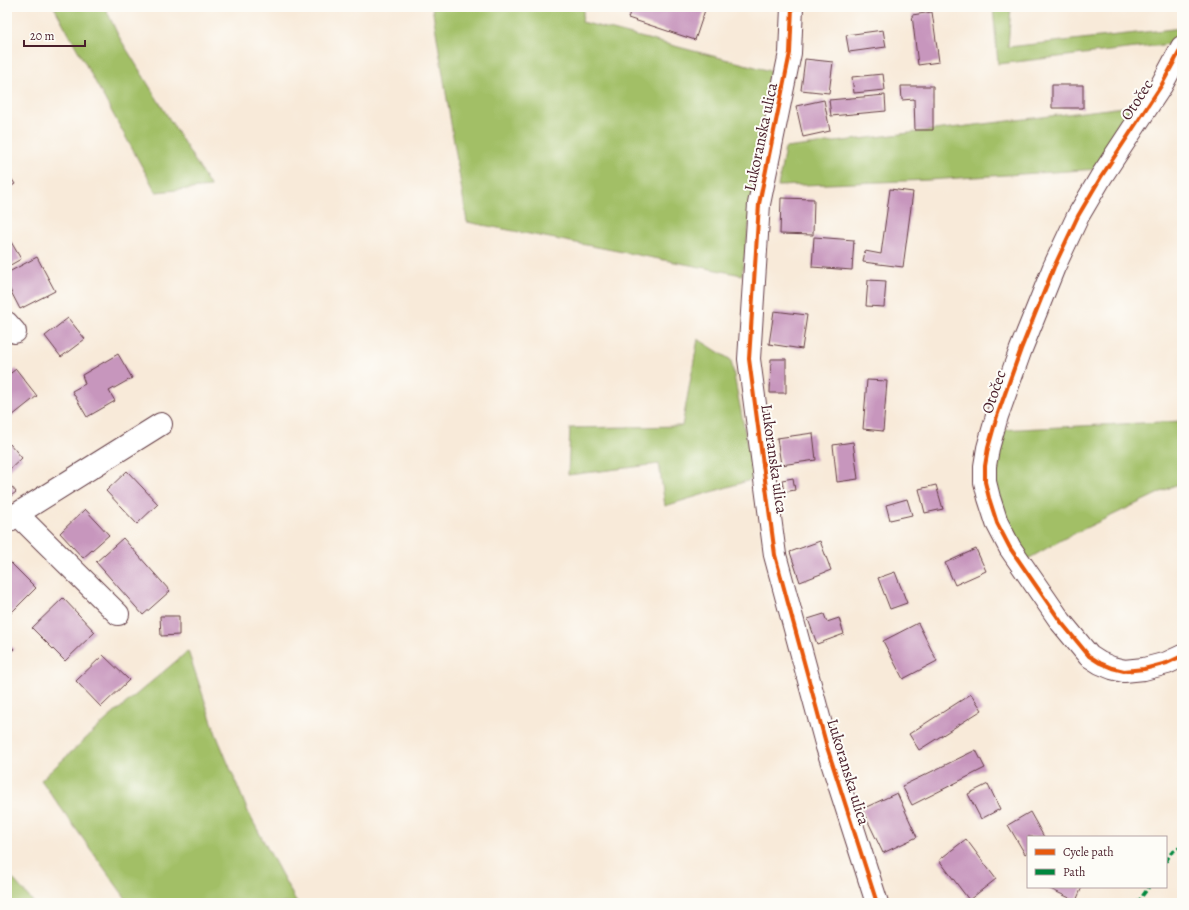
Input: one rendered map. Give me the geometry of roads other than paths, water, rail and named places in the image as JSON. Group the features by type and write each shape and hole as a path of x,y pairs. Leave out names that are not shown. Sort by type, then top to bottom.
{"street":[{"name":"Lukoranska ulica","path":"792,7 790,54 759,204 749,359 775,555 827,747 877,903"},
{"name":"Otočec","path":"1182,47 1161,86 1101,177 1078,216 1054,268 1021,349 997,416 988,448 985,482 998,523 1010,548 1061,622 1089,656 1100,663 1124,671 1144,669 1167,663 1182,656"},
{"path":"118,614 12,518 161,424"}]}
